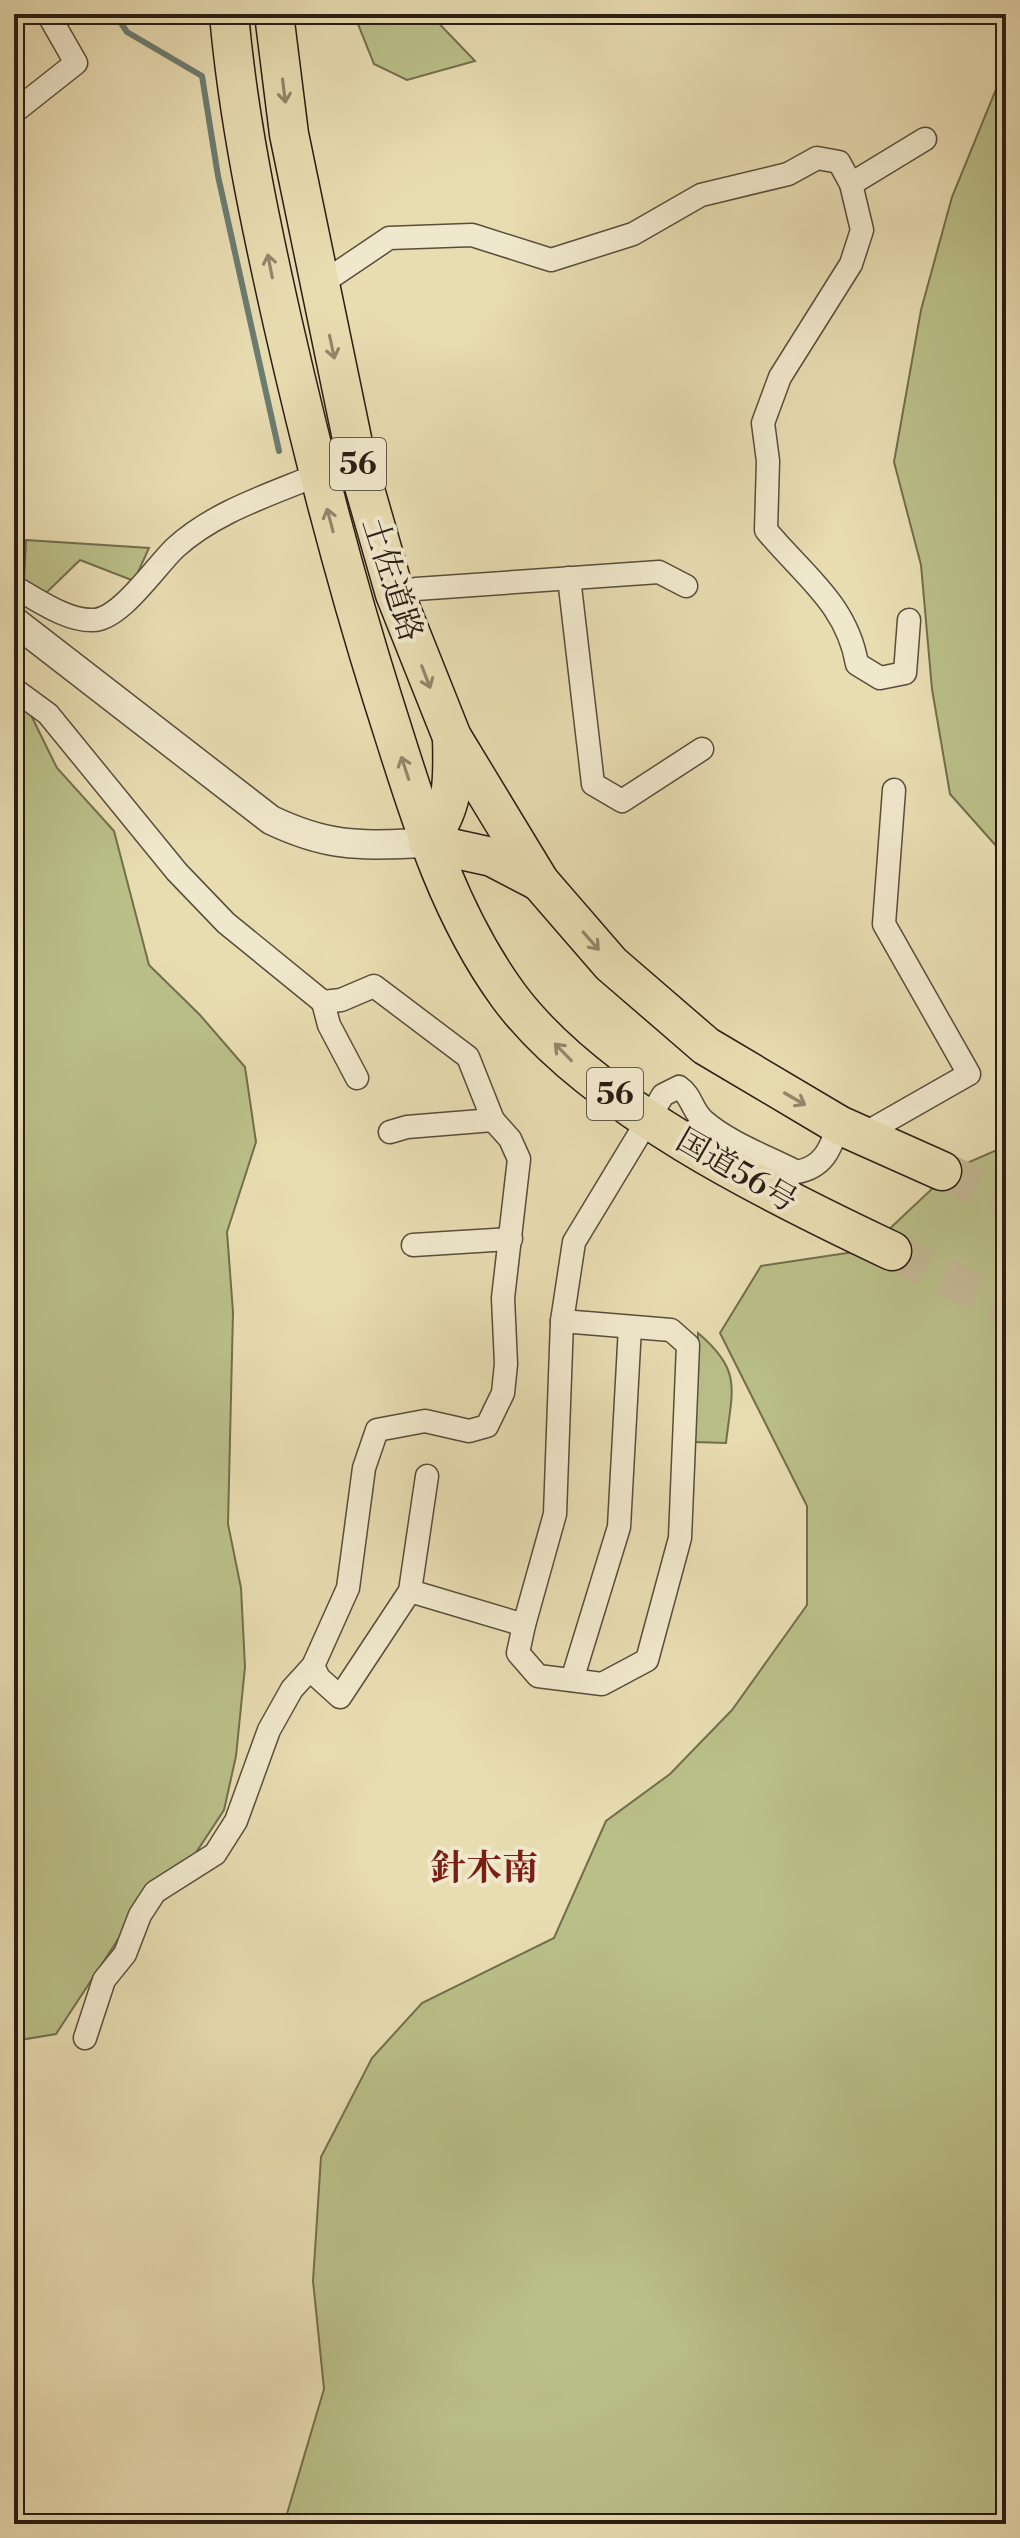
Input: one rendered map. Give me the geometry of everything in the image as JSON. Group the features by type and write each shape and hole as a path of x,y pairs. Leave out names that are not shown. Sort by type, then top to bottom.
{"highway":[{"name":"土佐道路","path":"229,14 251,171 317,475 353,605 428,843"},
{"name":"土佐道路","path":"274,14 289,134 318,286 356,458 395,594 452,737 540,882"},
{"path":"452,737 453,780 447,815 428,843 492,857 540,882"},
{"name":"国道56号","path":"428,843 461,921 509,997 572,1062 648,1119 799,1207 892,1251"},
{"name":"56","path":"540,882 611,964 706,1046 850,1130 942,1171"}],"street":[{"path":"14,112 76,63 48,14"},
{"path":"851,184 925,139"},
{"path":"318,286 389,238 472,235 551,260 633,234 701,195 788,174 817,158 839,162 851,184 862,230 851,264 780,377 763,423 768,461 766,530 835,603 854,645 857,664 880,678 905,673 909,620"},
{"path":"14,587 67,615 94,620 112,614 175,548 207,522 317,475"},
{"path":"395,594 416,589 659,572 686,586"},
{"path":"569,578 593,784 622,801 702,749"},
{"path":"14,621 271,820 308,838 338,844 428,843"},
{"path":"14,689 48,714 177,872 226,923 323,1002 329,1025 357,1078"},
{"path":"562,1321 671,1330 688,1345 680,1538 647,1660 602,1684 538,1676 518,1653 555,1514 562,1321 574,1242 663,1095 679,1087 688,1093 693,1110 706,1123 797,1172 814,1169 850,1130 969,1074 884,924 894,790"},
{"path":"85,2038 104,1980 125,1954 140,1915 155,1892 215,1854 236,1821 269,1730 292,1689 313,1666 348,1588 364,1468 377,1430 425,1421 469,1431 487,1426 503,1393 506,1364 503,1298 519,1159 501,1126 493,1120 468,1057 374,986 341,1000 323,1002"},
{"path":"390,1132 407,1127 493,1120"},
{"path":"413,1245 511,1239"},
{"path":"572,1680 619,1527 630,1327"},
{"path":"313,1666 319,1678 340,1697 410,1591 427,1476"},
{"path":"410,1591 524,1625"}],"green space":[{"path":"354,14 430,14 475,61 407,80 374,64"},
{"path":"1002,14 1006,14 1006,857 950,794 932,689 921,565 894,462 921,310 952,197 999,82"},
{"path":"26,540 149,548 134,581 80,560 45,594 24,582"},
{"path":"27,707 57,768 114,831 149,965 200,1015 245,1067 256,1142 227,1232 233,1312 228,1524 241,1588 245,1667 236,1756 224,1810 178,1880 138,1909 56,2034 14,2041 14,708"},
{"path":"1006,1146 1006,2524 284,2524 324,2389 313,2281 321,2157 372,2058 422,2003 554,1938 606,1821 670,1774 732,1710 807,1605 807,1506 720,1333 761,1266 867,1250 953,1169"},
{"path":"698,1333 712,1346 728,1370 732,1394 726,1443 694,1442"}],"waterway":[{"path":"115,14 127,32 202,76 218,176 279,451"}],"tunnel":[{"path":"942,1171 1006,1199"},
{"path":"892,1251 1006,1306"}],"district":[{"name":"針木南","path":"484,1867"}]}
